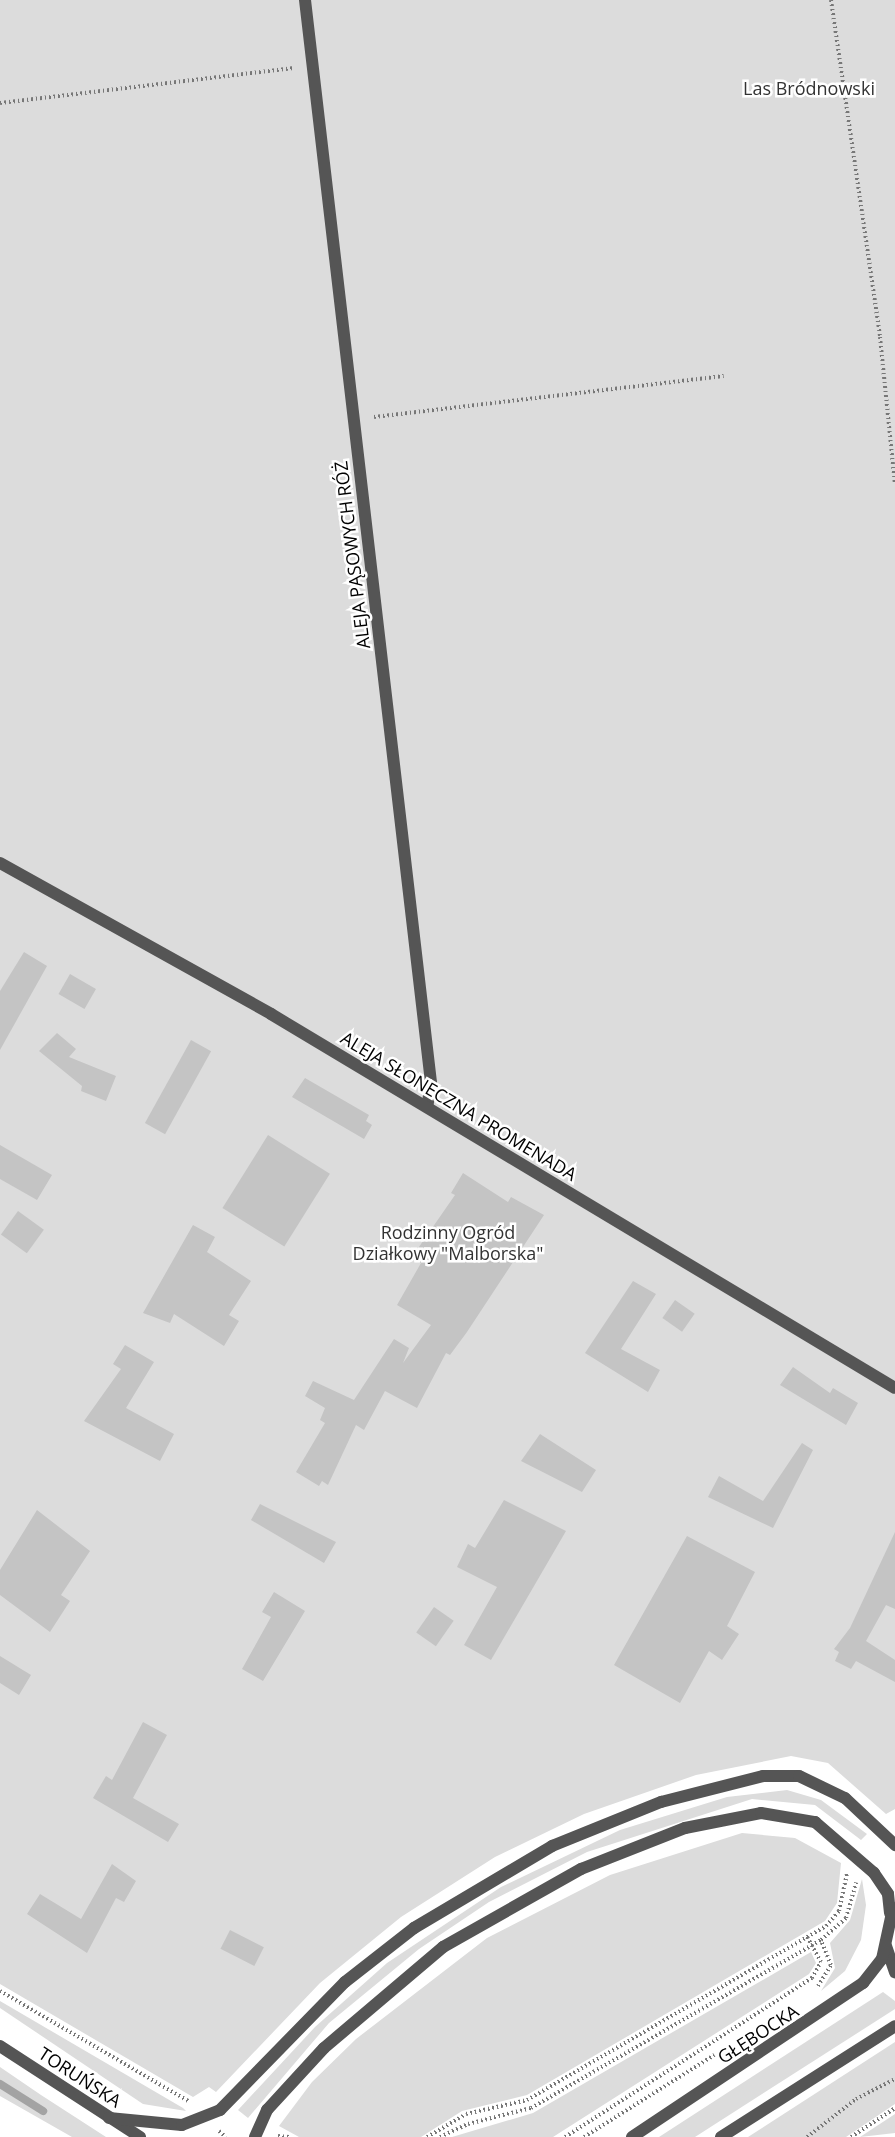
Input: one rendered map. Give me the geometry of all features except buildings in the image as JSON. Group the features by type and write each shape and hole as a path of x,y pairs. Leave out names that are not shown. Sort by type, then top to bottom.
{"street":[{"name":"ALEJA PĄSOWYCH RÓŻ","path":"305,0 431,1083 427,1107"},
{"name":"ALEJA SŁONECZNA PROMENADA","path":"0,863 427,1107 895,1388"},
{"path":"109,2118 182,2125 220,2110 320,2006 414,1928 552,1846 661,1802 763,1776 799,1776 845,1798 895,1845"},
{"path":"255,2137 262,2117 292,2081 387,1990 476,1926 581,1869 685,1828 761,1813 815,1822 869,1867 888,1894 893,1908"},
{"name":"GŁĘBOCKA","path":"632,2137 852,1992 876,1969 886,1944 893,1908"},
{"name":"GŁĘBOCKA","path":"886,1944 895,1972"},
{"path":"721,2137 895,2026"},
{"name":"TORUŃSKA","path":"0,2046 140,2137"}],"path":[{"path":"831,0 880,337 895,484"},
{"path":"0,103 313,66"},
{"path":"354,419 724,376"},
{"path":"427,2137 435,2130 466,2114 526,2100 807,1936 836,1916 858,1856"},
{"path":"435,2130 440,2137 468,2124 531,2108 812,1945 843,1923 856,1881 869,1867"},
{"path":"565,2137 812,1978 821,1965 807,1936"},
{"path":"810,1991 826,1978 831,1965 820,1940"},
{"path":"0,1991 193,2102"},
{"path":"584,2137 726,2048"},
{"path":"807,2137 855,2099 895,2079"},
{"path":"851,2137 895,2108"}],"green space":[{"name":"Rodzinny Ogród Działkowy \"Malborska\"","path":"0,0 895,0 895,1809 886,1814 828,1763 791,1756 696,1775 584,1814 495,1857 401,1917 320,1983 216,2092 209,2087 193,2097 0,1984"},
{"path":"787,1790 821,1800 867,1834 861,1840 815,1805 752,1799 587,1852 489,1902 419,1949 329,2023 248,2118 238,2110 315,2027 387,1963 501,1887 620,1830 727,1797"},
{"path":"742,1833 795,1838 841,1863 837,1903 825,1921 527,2095 462,2111 421,2137 299,2137 279,2126 312,2082 356,2039 487,1938 610,1875"},
{"path":"862,1879 866,1905 861,1940 845,1971 821,1991 835,1968 830,1943 850,1920"},
{"path":"811,1952 816,1963 809,1974 553,2137 452,2137 533,2113"},
{"path":"883,1992 895,2001 895,2009 695,2137 659,2137"},
{"path":"0,2001 186,2111 143,2104 0,2008"},
{"path":"895,2042 895,2104 846,2137 748,2137"},
{"path":"0,2067 106,2137 72,2137 0,2096"},
{"path":"895,2114 895,2133 860,2137"}],"waterway":[{"path":"0,2084 43,2111"}],"park label":[{"name":"Las Bródnowski","path":"809,88"}]}
